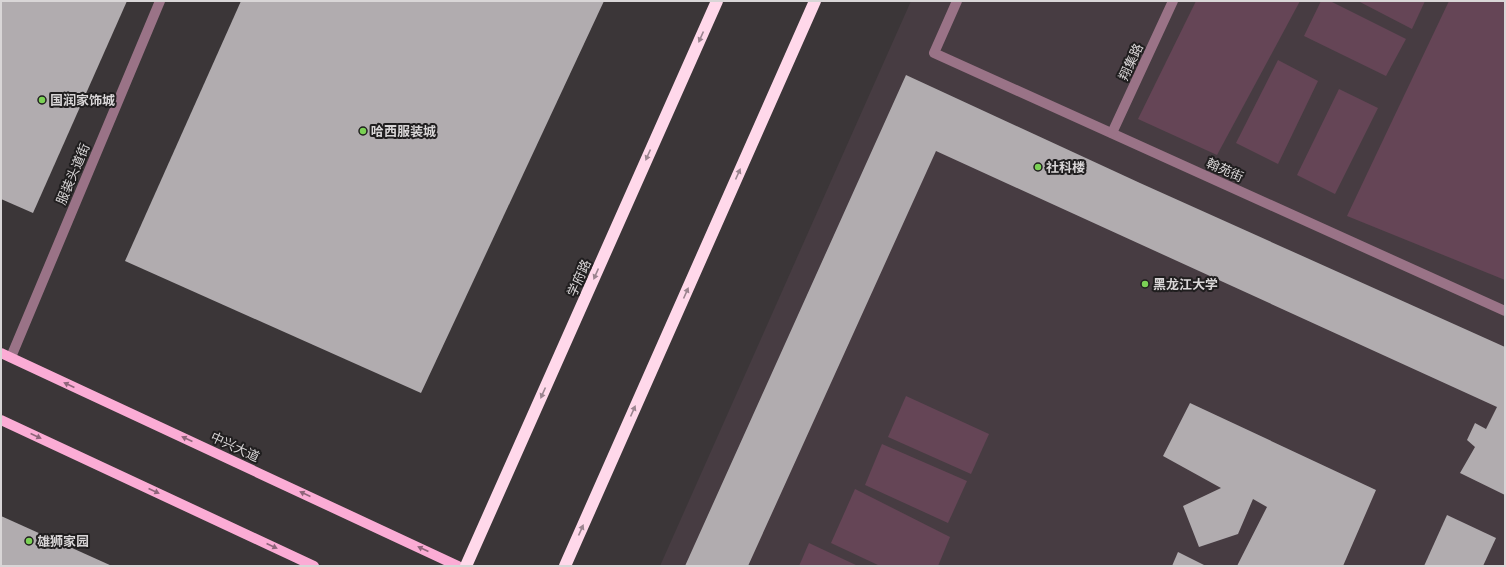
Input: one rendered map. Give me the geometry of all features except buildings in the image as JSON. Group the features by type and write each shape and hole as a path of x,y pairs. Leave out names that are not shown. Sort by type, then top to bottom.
{"highway":[{"name":"学府路","path":"466,566 717,1"},
{"path":"565,566 815,1"}],"main road":[{"name":"中兴大道","path":"1,353 458,566"},
{"path":"1,420 314,566"}],"street":[{"name":"服装头道街","path":"11,357 160,1"},
{"name":"翰苑街","path":"957,1 934,53 1505,311"},
{"name":"翔集路","path":"1112,133 1173,1"}],"shaded area":[{"name":"黑龙江大学","path":"911,1 1505,1 1505,566 660,566"},
{"path":"1196,1 1300,1 1217,155 1138,119"},
{"path":"1321,1 1330,1 1406,39 1386,76 1304,36"},
{"path":"1358,1 1425,1 1412,29"},
{"path":"1449,1 1505,1 1505,280 1347,216"},
{"path":"1278,60 1318,81 1278,164 1236,143"},
{"path":"1339,89 1378,108 1335,194 1297,175"},
{"path":"906,396 989,434 971,474 888,437"},
{"path":"882,444 967,481 948,523 865,485"},
{"path":"855,489 950,537 938,566 880,566 831,543"},
{"path":"809,543 858,566 799,566"}],"place":[{"name":"国润家饰城","path":"42,100"},
{"name":"哈西服装城","path":"363,131"},
{"name":"社科楼","path":"1038,167"},
{"name":"黑龙江大学","path":"1145,284"},
{"name":"雄狮家园","path":"29,541"}]}
